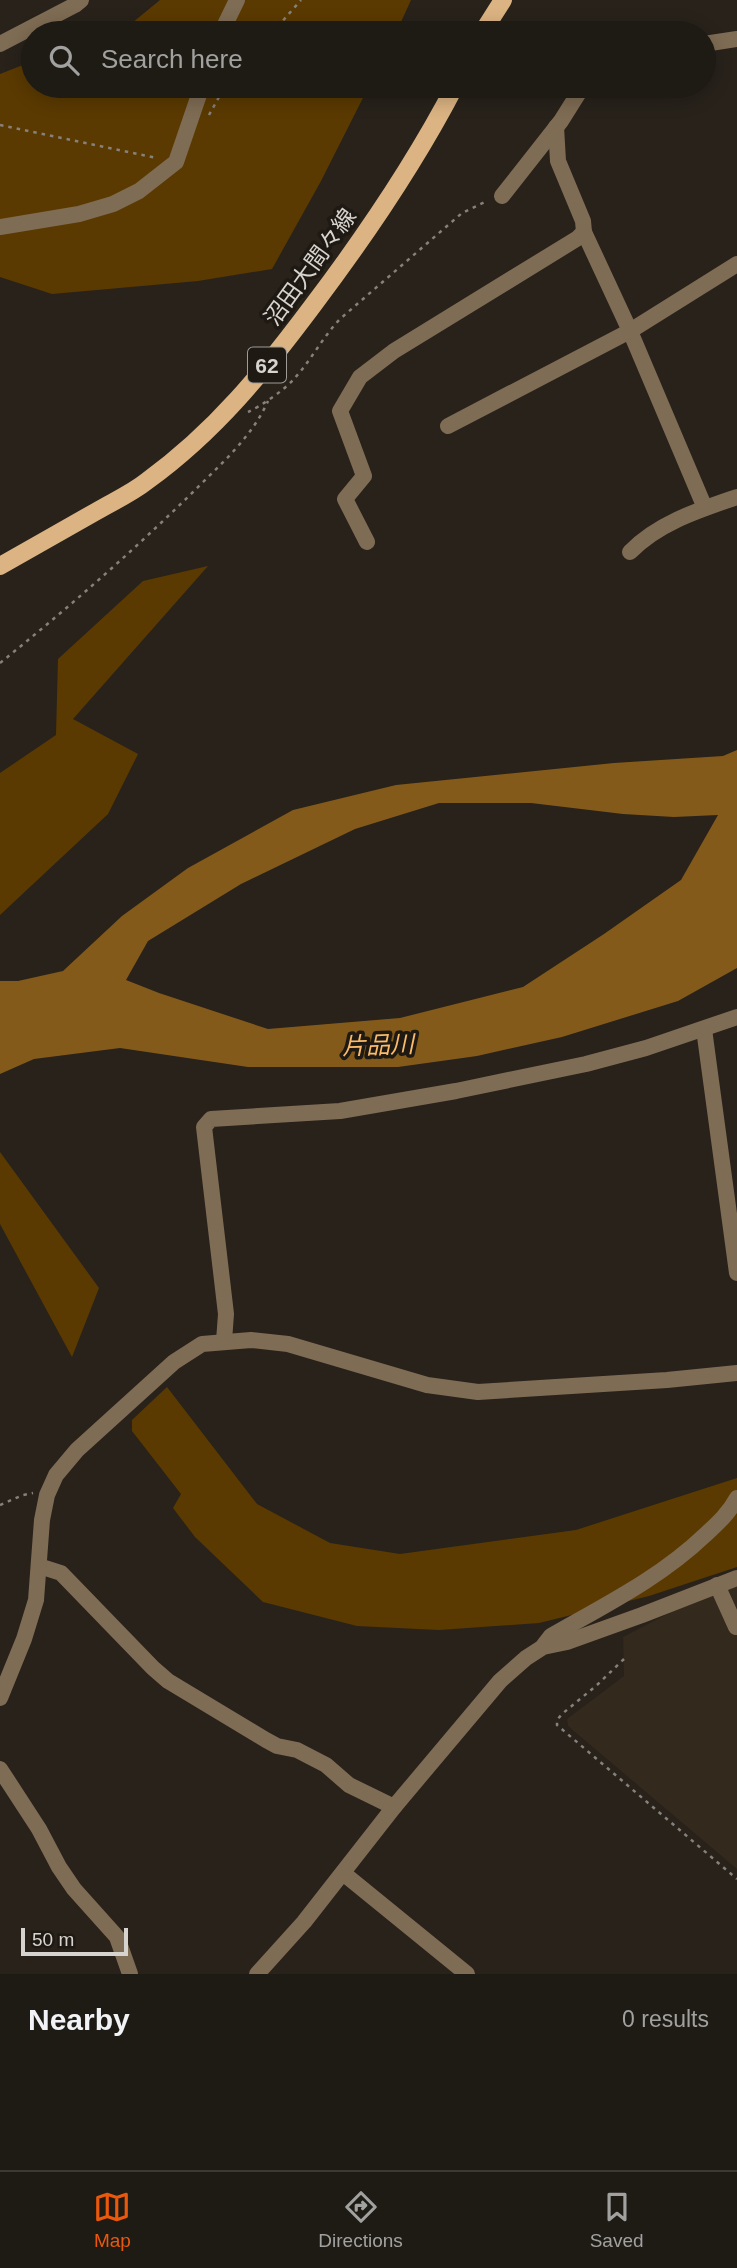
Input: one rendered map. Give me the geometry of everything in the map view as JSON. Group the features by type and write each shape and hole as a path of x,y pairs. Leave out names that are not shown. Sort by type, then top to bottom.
{"main road":[{"path":"490,21 503,0"},
{"name":"沼田大間々線","path":"0,566 145,483 195,444 222,418 271,362 346,261 388,200 449,98"}],"street":[{"path":"44,21 81,0"},
{"path":"227,21 237,0"},
{"path":"0,44 21,33"},
{"path":"716,42 737,39"},
{"path":"0,228 79,214 113,204 139,191 176,162 198,98"},
{"path":"502,196 575,98"},
{"path":"556,127 558,161 583,221 584,232 630,331 705,508"},
{"path":"367,542 345,499 364,475 340,411 360,377 394,351 516,278 584,232"},
{"path":"448,426 630,331 737,264"},
{"path":"630,552 657,530 737,497"},
{"path":"224,1341 226,1314 204,1127 211,1119 340,1111 456,1091 586,1064 737,1017"},
{"path":"704,1029 737,1273"},
{"path":"0,1698 31,1620 36,1600 42,1520 47,1495 56,1475 70,1457 174,1362 202,1344 224,1341 288,1343 427,1385 478,1392 737,1373"},
{"path":"257,1974 304,1922 394,1807 499,1681 542,1647 551,1636 661,1572 688,1552 729,1512 737,1498"},
{"path":"39,1566 61,1573 168,1681 277,1746 297,1750 327,1765 349,1785 394,1807"},
{"path":"542,1647 567,1642 737,1578"},
{"path":"717,1585 736,1627"},
{"path":"0,1769 74,1889 117,1937 130,1974"},
{"path":"343,1873 467,1974"}],"path":[{"path":"283,21 301,0"},
{"path":"0,125 176,162"},
{"path":"222,418 233,419 257,408 292,381 340,319 469,209 502,196"},
{"path":"0,663 57,617 237,449 263,413 269,398"},
{"path":"0,1505 34,1492 47,1495"},
{"path":"624,1659 562,1714 557,1725 737,1879"}],"shaded area":[{"path":"160,0 411,0 401,21 134,21"},
{"path":"21,66 21,98 363,98 272,269 198,281 52,294 0,277 0,74"},
{"path":"208,566 73,719 138,754 108,814 0,915 0,773 56,735 58,659 143,581"},
{"path":"0,1152 99,1288 72,1357 0,1224"},
{"path":"167,1387 257,1504 330,1543 400,1554 576,1530 737,1478 737,1567 649,1596 539,1623 439,1630 357,1626 263,1602 195,1537 173,1508 181,1494 132,1431 132,1420"},
{"path":"737,1585 737,1869 568,1726 567,1719 624,1676 623,1637 675,1610"}],"water":[{"name":"片品川","path":"737,750 737,968 678,1001 562,1037 477,1056 398,1067 248,1067 120,1048 34,1059 0,1074 0,981 18,981 63,971 122,916 188,868 293,810 396,785 614,763 723,756","holes":["439,803 531,803 623,814 674,817 718,815 681,880 523,987 400,1018 268,1029 126,980 148,941 241,884 355,829"]}]}
